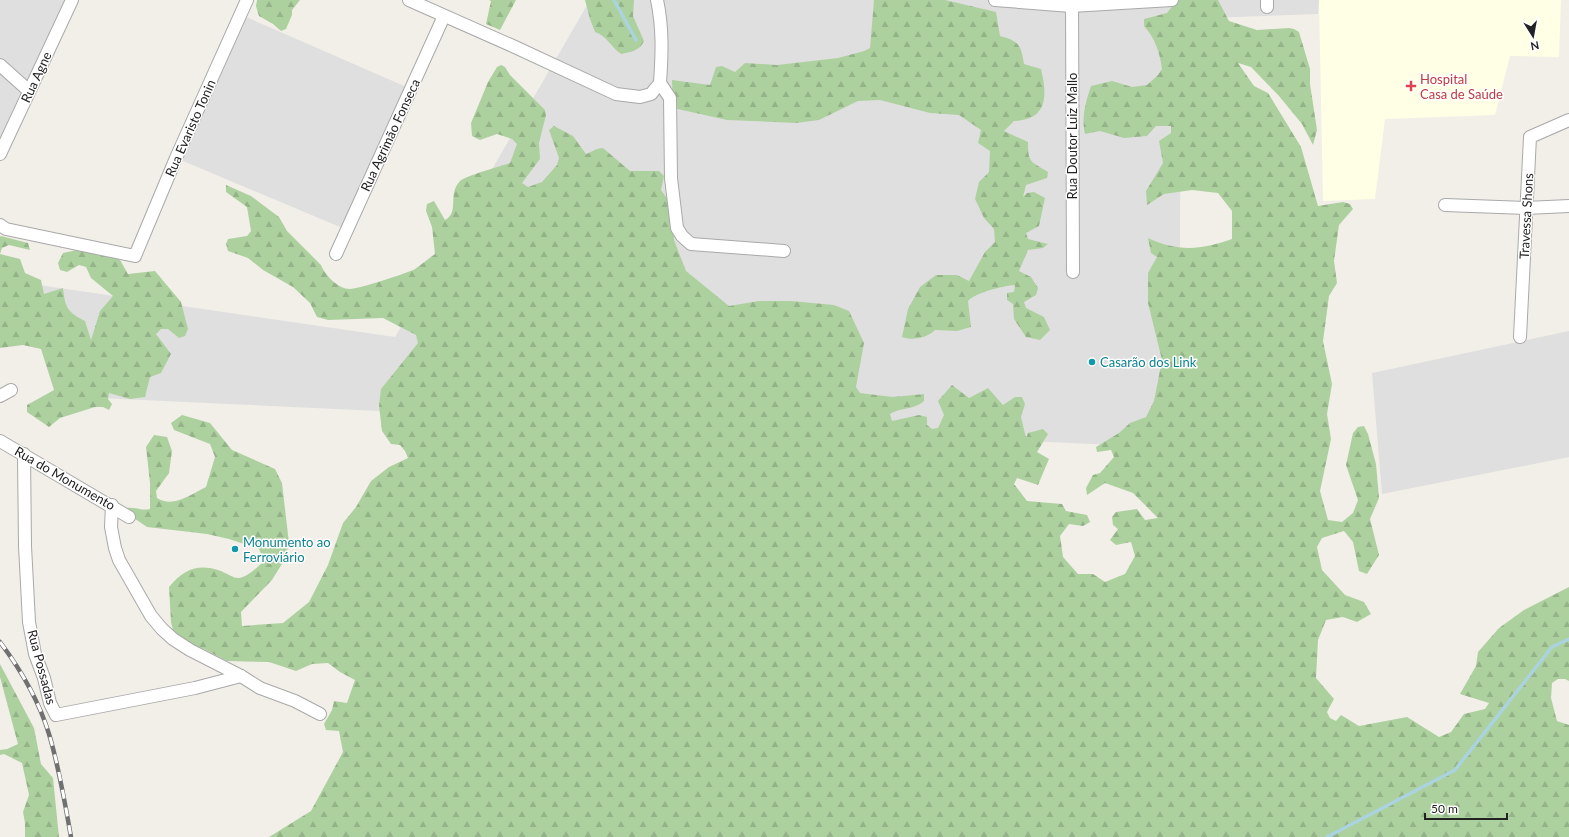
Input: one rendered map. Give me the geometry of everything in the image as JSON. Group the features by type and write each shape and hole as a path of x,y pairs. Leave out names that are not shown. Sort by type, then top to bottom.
{"street":[{"name":"Rua Agne","path":"0,154 72,0"},
{"name":"Rua Evaristo Tonin","path":"0,225 6,229 134,256 247,0"},
{"path":"409,0 616,94 640,97 651,94 660,83 663,49 658,0"},
{"path":"995,0 1071,3 1172,0"},
{"name":"Rua Doutor Luiz Mallo","path":"1071,3 1073,272"},
{"name":"Rua Agrimão Fonseca","path":"336,254 444,16"},
{"path":"0,65 29,91"},
{"path":"660,83 670,98 672,178 677,228 682,236 691,244 784,251"},
{"name":"Travessa Shons","path":"1520,337 1530,137 1569,120"},
{"path":"1445,205 1526,208 1569,206"},
{"path":"0,396 11,390"},
{"name":"Rua do Monumento","path":"0,441 112,505 130,517"},
{"name":"Rua Possadas","path":"24,454 25,546 29,622 35,654 44,678 50,703 56,715 195,688 241,676"},
{"path":"112,505 111,527 119,560 151,616 173,639 190,650 241,676 260,688 295,701 320,714"}],"shaded area":[{"path":"0,0 72,0 0,154"},
{"path":"590,0 1319,0 1318,14 1181,19 1179,448 99,398 32,284 395,337"},
{"name":"Hospital Casa de Saúde","path":"1319,0 1561,0 1559,57 1510,56 1495,115 1385,119 1375,199 1323,201"},
{"path":"246,17 411,89 347,230 176,158"},
{"path":"1569,331 1569,457 1382,494 1372,373"}],"green space":[{"path":"257,0 300,0 292,10 292,15 286,29 281,31 273,24 259,16 256,6"},
{"path":"489,0 516,0 500,30 486,24 491,1"},
{"path":"585,0 634,0 633,16 644,41 640,47 628,53 621,54 603,36 595,32"},
{"path":"874,0 945,0 996,12 1000,36 1015,42 1018,45 1022,52 1024,64 1041,69 1044,96 1040,111 1034,116 1025,120 1014,121 1004,131 1028,142 1029,154 1032,161 1048,172 1047,178 1026,185 1023,197 1027,193 1034,192 1045,198 1039,226 1026,233 1028,239 1048,244 1043,248 1028,250 1019,271 1031,277 1038,288 1036,295 1024,302 1026,308 1044,317 1050,330 1040,340 1026,337 1014,319 1013,304 1007,300 1007,293 1014,292 1015,285 984,292 968,301 971,327 957,331 935,330 928,335 919,338 910,339 902,337 908,309 920,287 936,275 957,275 969,281 985,252 995,242 994,229 984,218 975,199 979,182 989,172 990,151 978,143 981,130 959,115 930,113 880,100 858,101 819,120 796,123 727,120 673,108 672,80 710,85 716,67 722,66 735,72 745,63 777,65 838,58 870,48"},
{"path":"1177,0 1218,0 1229,21 1257,30 1289,28 1299,32 1310,69 1310,84 1317,130 1313,145 1302,124 1279,96 1251,67 1238,63 1254,86 1268,93 1301,147 1318,206 1343,202 1350,204 1353,209 1339,225 1334,261 1337,283 1329,296 1323,341 1332,384 1327,414 1331,439 1320,491 1328,520 1342,522 1353,513 1358,500 1346,465 1353,433 1358,427 1364,426 1368,434 1376,464 1379,498 1370,519 1379,555 1367,574 1359,571 1353,542 1344,531 1322,538 1317,547 1322,570 1345,595 1364,602 1371,614 1357,622 1343,617 1326,620 1318,640 1316,678 1334,699 1327,712 1330,718 1336,721 1341,715 1359,726 1407,717 1439,737 1451,732 1464,714 1485,709 1489,703 1460,694 1476,666 1478,652 1499,628 1524,610 1569,587 1569,681 1565,679 1558,679 1552,683 1551,698 1557,721 1569,725 1569,837 269,837 311,811 343,752 339,731 326,730 324,724 332,710 334,701 347,703 355,680 340,672 328,663 312,664 296,671 269,662 227,661 204,649 177,640 171,622 169,587 180,576 192,569 205,568 221,571 234,577 241,578 262,563 262,556 259,549 229,539 207,534 147,527 125,512 126,508 144,510 150,509 150,483 146,447 154,435 167,437 172,451 169,473 156,491 157,498 169,502 175,501 188,497 206,487 215,457 210,444 174,430 171,423 182,415 210,423 232,450 275,469 282,483 289,543 285,559 272,580 241,612 242,626 283,623 309,602 328,565 343,523 356,507 371,481 389,467 408,458 400,445 391,444 382,431 379,406 381,389 418,343 416,335 383,318 328,320 317,317 310,303 293,287 263,270 248,258 228,251 226,244 228,239 247,236 251,231 247,207 226,192 226,185 251,196 279,217 287,231 321,265 329,277 341,287 350,289 355,288 411,271 435,254 432,227 426,211 427,204 434,201 445,220 452,212 454,192 460,181 510,163 517,144 512,139 497,134 480,140 472,136 471,123 488,82 497,67 501,65 505,67 510,75 545,110 546,115 539,143 540,159 522,183 528,187 542,182 557,165 559,158 549,130 554,126 573,136 586,154 596,149 603,148 630,171 659,171 664,176 661,190 669,201 674,240 686,271 729,306 759,301 791,301 834,305 849,311 864,343 856,387 860,393 893,397 924,394 924,401 920,404 890,414 892,421 919,415 927,417 927,425 932,429 938,428 944,415 938,401 952,385 969,398 988,388 1003,405 1015,397 1022,397 1025,404 1021,417 1026,438 1028,433 1043,429 1048,434 1037,452 1049,459 1038,485 1017,478 1014,484 1027,501 1062,504 1066,511 1087,515 1090,522 1083,526 1069,524 1060,536 1063,557 1078,574 1093,574 1105,582 1125,574 1135,556 1131,542 1116,545 1110,540 1118,529 1113,525 1112,517 1116,512 1137,509 1145,520 1158,518 1133,493 1105,483 1087,495 1086,488 1093,475 1100,473 1114,457 1111,450 1097,452 1096,447 1119,433 1130,423 1146,417 1154,401 1162,360 1148,303 1148,273 1157,257 1151,253 1148,238 1169,246 1190,248 1221,243 1232,239 1232,211 1218,193 1192,190 1164,194 1147,205 1146,191 1163,163 1159,141 1171,133 1171,126 1156,126 1147,136 1124,138 1100,131 1085,134 1084,116 1091,86 1112,81 1132,87 1147,85 1158,75 1162,69 1160,57 1154,41 1144,26 1144,19 1167,13"},
{"path":"1,236 28,243 30,250 9,245 2,248 0,254"},
{"path":"77,250 96,250 120,260 128,274 155,271 181,302 188,329 185,336 179,338 168,329 161,329 156,334 171,354 161,373 150,377 145,397 130,399 109,393 108,399 112,404 109,410 103,407 95,407 60,418 49,427 27,412 27,405 54,390 41,349 23,345 0,348 0,254 20,259 25,273 41,280 44,294 63,288 68,308 74,315 85,321 91,340 100,311 113,296 91,278 86,267 79,265 67,272 60,270 58,263 63,253"},
{"path":"0,664 34,728 41,764 53,778 59,837 25,837 23,812 29,795 22,763 4,754 0,755 0,750 7,749 18,744 0,677"}],"waterway":[{"path":"614,0 636,40"},
{"path":"1327,837 1455,770 1552,647 1569,639"}],"railway":[{"path":"0,642 29,686 45,722 59,772 71,837"}],"place":[{"name":"Hospital Casa de Saúde","path":"1411,86"},
{"name":"Casarão dos Link","path":"1092,362"},
{"name":"Monumento ao Ferroviário","path":"235,549"}]}
